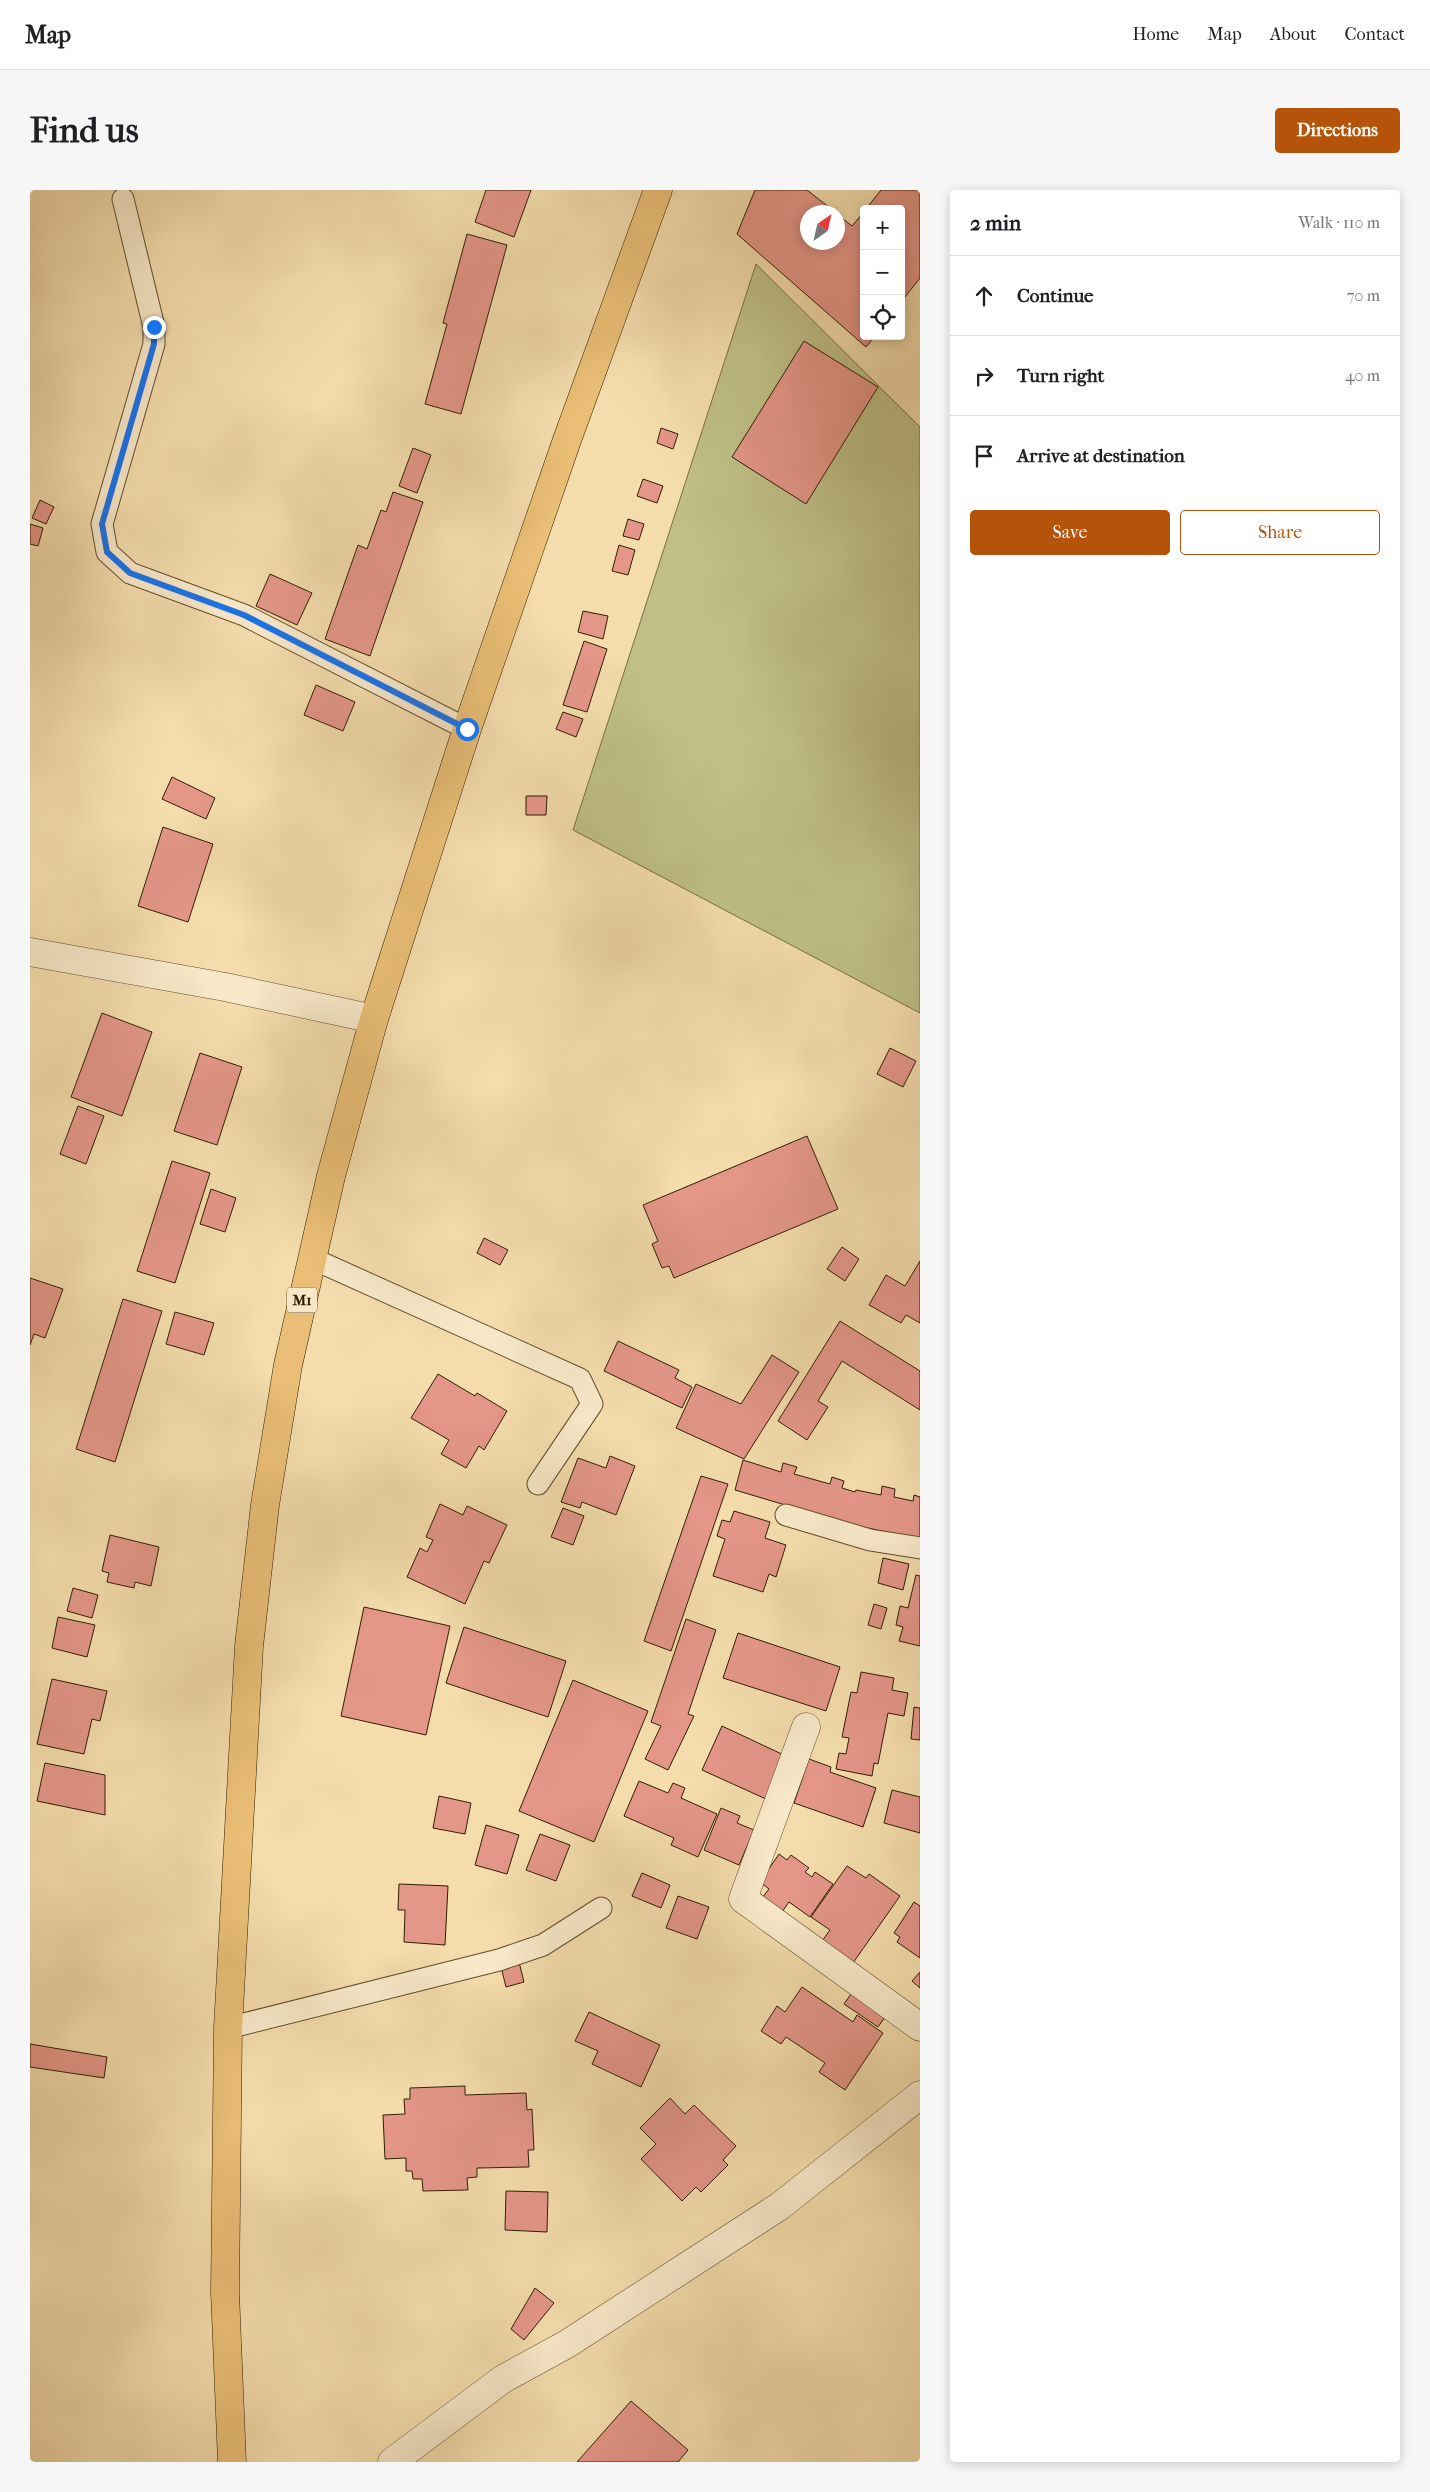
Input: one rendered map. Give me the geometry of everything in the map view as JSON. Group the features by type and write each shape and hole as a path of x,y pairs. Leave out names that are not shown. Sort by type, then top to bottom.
{"highway":[{"name":"M1","path":"232,2462 225,2292 228,2028 251,1627 268,1487 288,1364 330,1176 374,1019 467,729 570,431 658,190"}],"street":[{"path":"30,952 225,987 374,1019"},
{"path":"806,1727 743,1899 920,2027"},
{"path":"392,2462 503,2379 567,2344 780,2206 920,2095"}],"lane":[{"path":"122,199 154,327 154,344 102,524 107,552 130,573 244,615 467,729"},
{"path":"311,1258 580,1379 592,1404 538,1484"},
{"path":"786,1515 870,1540 920,1548"},
{"path":"228,2028 499,1960 543,1945 601,1908"}],"green space":[{"path":"756,264 920,427 920,1013 573,830"}],"building":[{"path":"486,190 531,190 514,237 475,222"},
{"path":"755,190 807,190 826,205 800,205 800,250 845,250 845,220 852,226 860,217 860,340 872,340 866,347 737,234"},
{"path":"881,190 920,190 920,278 905,297 905,205 869,205"},
{"path":"467,234 507,245 461,414 425,404 447,324 443,323"},
{"path":"804,341 878,387 806,504 732,457"},
{"path":"661,428 678,434 673,449 657,443"},
{"path":"413,448 431,455 417,493 399,486"},
{"path":"643,479 663,486 657,503 637,496"},
{"path":"393,492 423,502 370,656 325,639 358,545 367,549 381,510 386,512"},
{"path":"40,500 54,507 46,524 32,518"},
{"path":"628,519 644,524 639,540 623,536"},
{"path":"30,524 43,528 38,546 30,544"},
{"path":"619,545 635,550 628,575 612,571"},
{"path":"270,574 312,593 297,625 256,606"},
{"path":"583,611 608,616 603,639 578,632"},
{"path":"584,641 607,649 587,712 563,705"},
{"path":"316,685 355,702 343,731 304,715"},
{"path":"563,712 583,719 576,737 556,729"},
{"path":"172,777 215,798 206,819 162,799"},
{"path":"526,796 547,796 546,815 526,815"},
{"path":"163,827 213,844 188,922 138,906"},
{"path":"102,1013 152,1032 122,1116 71,1097"},
{"path":"890,1048 916,1061 903,1087 877,1074"},
{"path":"200,1053 242,1067 217,1145 174,1131"},
{"path":"78,1106 104,1116 86,1164 60,1154"},
{"path":"807,1136 838,1209 674,1278 669,1266 662,1268 652,1244 658,1241 643,1205"},
{"path":"172,1161 210,1173 175,1283 137,1271"},
{"path":"211,1189 236,1198 225,1232 200,1224"},
{"path":"484,1238 508,1250 500,1265 477,1253"},
{"path":"842,1247 859,1259 845,1281 827,1269"},
{"path":"920,1261 920,1323 906,1315 901,1323 869,1305 886,1275 905,1286"},
{"path":"30,1278 63,1289 45,1338 34,1334 30,1345"},
{"path":"123,1299 162,1311 115,1462 76,1449"},
{"path":"175,1312 214,1323 204,1355 166,1344"},
{"path":"840,1321 920,1371 920,1410 842,1361 818,1401 828,1407 807,1440 778,1421"},
{"path":"618,1341 679,1370 675,1378 692,1387 682,1408 604,1371"},
{"path":"772,1355 799,1372 744,1459 676,1428 696,1384 741,1404"},
{"path":"438,1374 475,1396 477,1393 507,1411 484,1450 479,1446 466,1468 441,1454 449,1440 411,1418"},
{"path":"610,1456 635,1466 616,1515 582,1502 580,1508 561,1502 578,1458 606,1468"},
{"path":"743,1460 781,1472 783,1463 797,1467 794,1474 830,1484 832,1477 844,1481 842,1488 855,1492 856,1490 881,1495 882,1486 895,1489 894,1497 913,1501 914,1495 920,1497 920,1539 849,1524 735,1490"},
{"path":"701,1476 728,1484 671,1651 644,1641"},
{"path":"440,1504 463,1515 467,1506 507,1525 489,1563 484,1561 465,1604 407,1577 420,1548 427,1552 433,1540 426,1537"},
{"path":"563,1508 584,1516 573,1545 551,1537"},
{"path":"734,1511 770,1522 765,1538 786,1545 776,1577 769,1574 763,1592 713,1576 725,1539 717,1536 722,1520 730,1522"},
{"path":"110,1535 159,1547 151,1586 135,1582 134,1588 107,1582 109,1573 102,1571"},
{"path":"883,1558 909,1564 903,1590 878,1583"},
{"path":"916,1575 920,1576 920,1646 899,1641 903,1627 896,1625 900,1606 908,1608"},
{"path":"73,1588 98,1595 92,1618 67,1611"},
{"path":"874,1604 887,1608 881,1629 868,1625"},
{"path":"364,1607 450,1626 426,1735 341,1716"},
{"path":"58,1617 95,1625 87,1657 52,1648"},
{"path":"686,1619 716,1630 688,1714 694,1716 668,1770 645,1759 661,1726 651,1722"},
{"path":"464,1627 566,1661 548,1717 446,1683"},
{"path":"738,1633 840,1667 826,1711 723,1678"},
{"path":"861,1672 894,1678 892,1690 908,1693 904,1716 888,1713 878,1764 874,1763 872,1776 836,1769 839,1753 846,1754 849,1738 842,1737 851,1692 857,1693"},
{"path":"52,1679 107,1691 100,1721 92,1719 84,1754 37,1744"},
{"path":"573,1680 648,1711 594,1842 519,1811"},
{"path":"914,1707 920,1708 920,1740 911,1739"},
{"path":"722,1726 786,1756 766,1799 702,1770"},
{"path":"809,1759 831,1767 830,1772 876,1788 863,1827 794,1803"},
{"path":"45,1763 105,1775 105,1815 37,1801"},
{"path":"639,1781 668,1793 673,1783 685,1788 681,1798 717,1814 698,1857 671,1845 674,1838 624,1816"},
{"path":"892,1790 920,1797 920,1833 884,1823"},
{"path":"439,1796 471,1803 465,1834 433,1828"},
{"path":"721,1808 740,1816 737,1823 754,1830 739,1865 704,1850"},
{"path":"486,1825 519,1835 507,1874 475,1865"},
{"path":"540,1834 570,1845 556,1881 526,1870"},
{"path":"779,1854 787,1860 791,1855 809,1868 805,1872 812,1877 815,1872 833,1884 810,1917 789,1902 782,1912 762,1898 769,1889 760,1882"},
{"path":"847,1866 866,1878 869,1874 900,1896 853,1963 822,1941 830,1930 811,1917"},
{"path":"642,1873 670,1885 661,1908 632,1896"},
{"path":"399,1884 448,1886 445,1945 404,1942 405,1910 398,1910"},
{"path":"678,1896 709,1907 697,1939 666,1928"},
{"path":"914,1902 920,1906 920,1958 897,1942 900,1937 894,1933"},
{"path":"519,1962 524,1982 506,1987 501,1967"},
{"path":"920,1972 920,1988 912,1981"},
{"path":"802,1987 853,2022 857,2015 883,2033 845,2090 819,2072 825,2063 786,2037 781,2044 761,2031 777,2006 785,2012"},
{"path":"851,1994 885,2017 878,2027 844,2004"},
{"path":"589,2012 660,2045 641,2087 592,2064 598,2051 575,2041"},
{"path":"30,2044 107,2057 104,2078 30,2067"},
{"path":"465,2086 465,2095 526,2093 527,2110 532,2109 534,2150 528,2150 529,2167 477,2168 477,2177 467,2178 468,2190 423,2191 422,2179 413,2179 412,2171 406,2171 406,2158 385,2159 383,2115 405,2114 404,2099 410,2099 410,2088"},
{"path":"670,2098 685,2114 694,2105 736,2146 723,2160 728,2165 701,2192 696,2187 682,2201 641,2159 656,2144 640,2128"},
{"path":"506,2191 548,2192 547,2232 505,2230"},
{"path":"535,2288 554,2303 524,2340 511,2329"},
{"path":"631,2401 688,2450 678,2462 577,2462"}],"route":[{"path":"154,327 154,344 102,524 107,552 130,573 244,615 467,729"}]}
